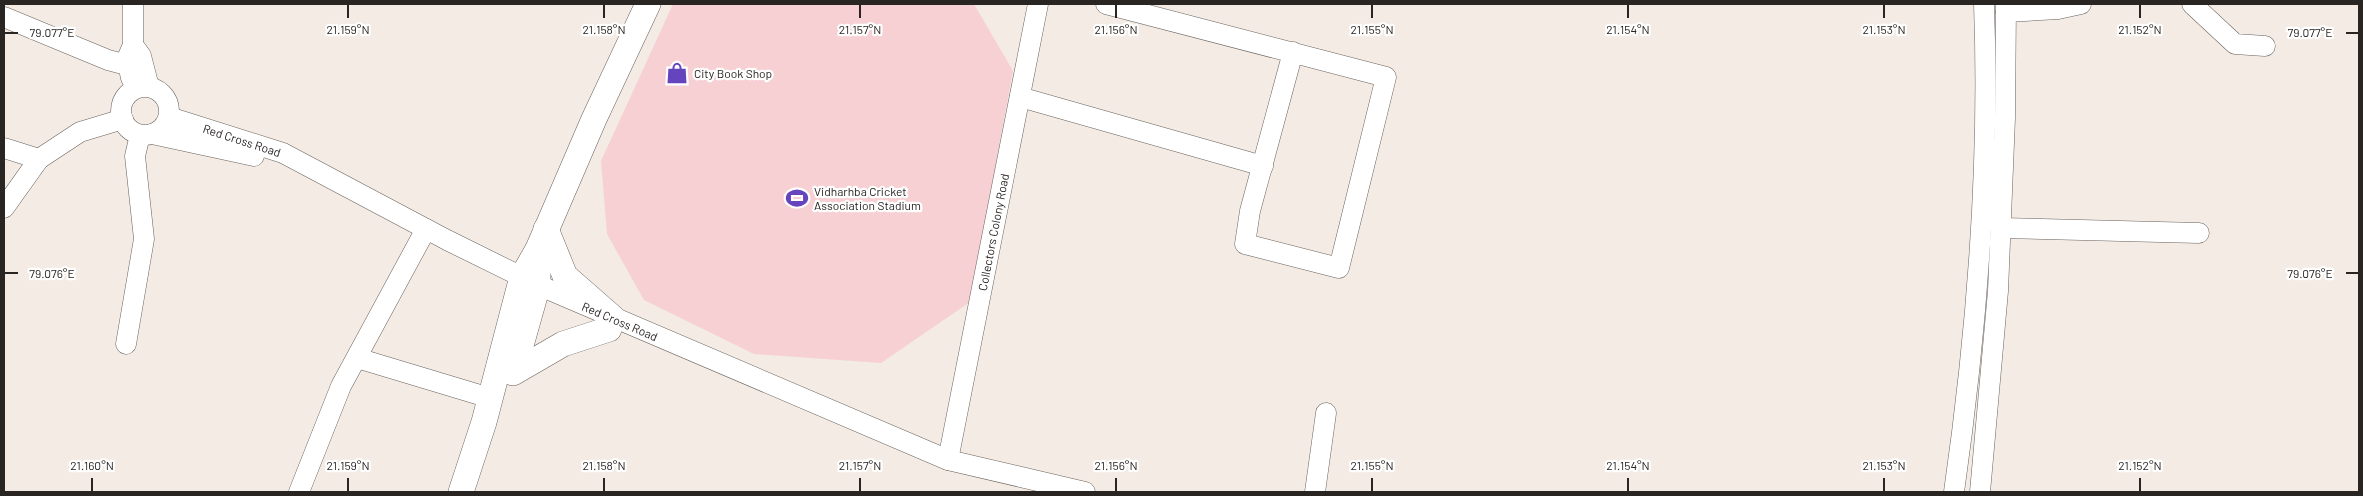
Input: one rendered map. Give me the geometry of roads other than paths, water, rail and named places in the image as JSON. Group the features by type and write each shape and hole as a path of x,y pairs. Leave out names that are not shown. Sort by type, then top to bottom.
{"main road":[{"path":"461,492 542,239 594,119 648,4"},
{"path":"513,373 563,344 611,324 565,276 542,239"},
{"path":"479,492 513,373 528,285"}],"street":[{"path":"133,4 132,45 127,65 141,89 162,94 168,102 169,117 165,126 158,132 146,134"},
{"name":"Collectors Colony Road","path":"948,460 1038,4"},
{"path":"1106,4 1293,52 1386,77 1339,268 1245,244 1250,211 1293,52"},
{"path":"1953,486 1979,271 1987,109 1984,4"},
{"path":"1980,492 1998,291 2006,8 2058,9 2081,4"},
{"path":"2192,4 2235,44 2265,46"},
{"path":"4,17 108,60 127,65"},
{"path":"132,45 141,56 141,89"},
{"path":"141,89 124,101 121,109 122,118 132,132 246,154 292,169 424,233 341,386 299,492"},
{"path":"1020,97 1263,166"},
{"name":"Red Cross Road","path":"169,117 283,153 424,233 611,324 948,460 1085,492"},
{"path":"4,208 39,159 80,132 122,118"},
{"path":"126,344 144,239 135,156 146,134"},
{"path":"4,148 39,159"},
{"path":"2001,228 2199,233"},
{"path":"611,324 920,460 1040,492"},
{"path":"357,358 490,398"},
{"path":"1314,492 1326,413"}],"place":[{"name":"City Book Shop","path":"677,73"},
{"name":"Vidharhba Cricket Association Stadium","path":"797,198"}]}
